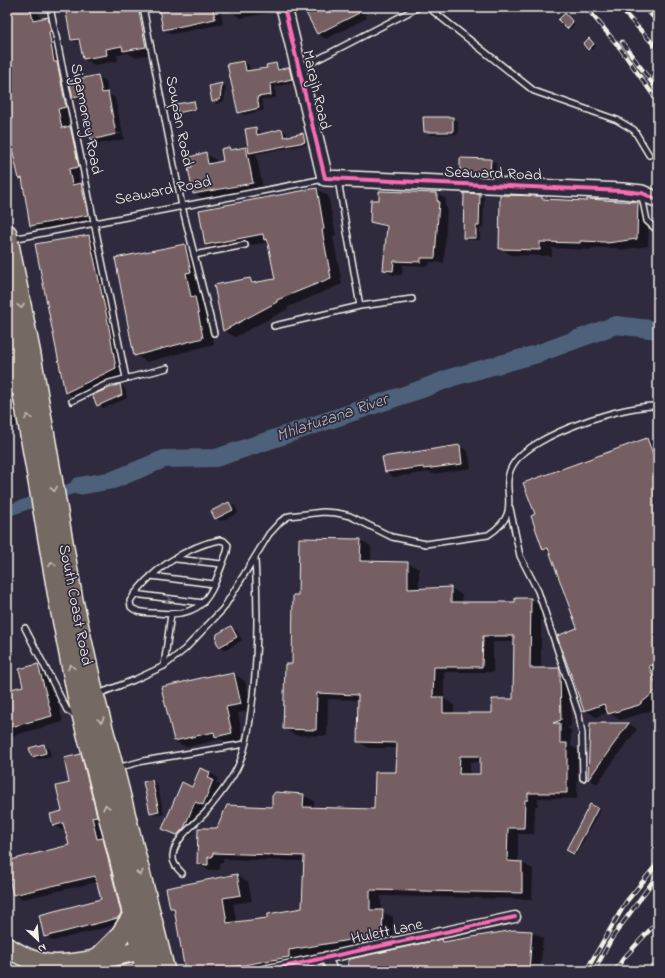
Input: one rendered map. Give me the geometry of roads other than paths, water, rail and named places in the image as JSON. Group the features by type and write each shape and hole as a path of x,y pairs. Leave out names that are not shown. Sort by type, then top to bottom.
{"highway":[{"name":"South Coast Road","path":"8,237 21,384"},
{"name":"South Coast Road","path":"7,302 21,384 40,453 85,701 127,855 162,960"},
{"name":"South Coast Road","path":"127,855 133,915 143,963"},
{"path":"85,964 119,937 133,915"},
{"path":"7,947 40,967 85,964 143,963 162,960"}],"street":[{"name":"Marajh Road","path":"284,7 298,69 331,179"},
{"name":"Seaward Road","path":"331,179 642,193 658,200"},
{"name":"Hulett Lane","path":"264,971 515,917"},
{"path":"326,957 332,971"},
{"path":"123,971 143,963"}],"lane":[{"name":"Sigamoney Road","path":"50,7 93,223 126,378"},
{"name":"Soupan Road","path":"144,7 182,206 214,334"},
{"path":"298,69 419,7"},
{"path":"428,7 534,91 617,120 634,130 649,154"},
{"name":"Seaward Road","path":"8,237 93,223 331,179"},
{"path":"331,179 360,306"},
{"path":"642,193 644,216 647,221 658,231"},
{"path":"194,255 245,245"},
{"path":"274,326 360,306 412,299"},
{"path":"72,401 109,383 167,368"},
{"path":"582,778 582,734 579,715 538,591 520,556 510,507 508,478 514,463 526,451 558,433 587,421 624,410 644,406 658,406"},
{"path":"25,628 67,710 73,715 85,701 164,666 185,649 223,609 275,526 289,516 323,512 337,513 350,516 392,537 426,544 488,535 496,530 505,520 510,507"},
{"path":"220,540 226,543 228,547 214,584 203,603 186,613 171,614 133,609 130,604 134,594 150,576 175,558 203,545 220,540"},
{"path":"175,558 222,564"},
{"path":"182,873 174,866 173,855 187,831 205,812 228,783 239,765 249,727 255,673 258,595 255,558"},
{"path":"150,576 214,584"},
{"path":"134,594 203,603"},
{"path":"164,666 171,614"},
{"path":"105,771 143,761 244,744"}],"waterway":[{"name":"Mhlatuzana River","path":"79,486 113,480 164,459 216,458 419,390 453,377 537,354 616,325 658,330"},
{"name":"Mhlatuzana River","path":"7,511 79,486"}],"railway":[{"path":"586,7 620,48 658,102"},
{"path":"619,7 658,49"},
{"path":"644,7 658,22"},
{"path":"653,7 658,13"},
{"path":"622,42 658,91"},
{"path":"586,971 626,902 658,863"},
{"path":"594,971 612,938 658,874"},
{"path":"615,971 623,959 658,921"},
{"path":"650,971 658,961"}]}
